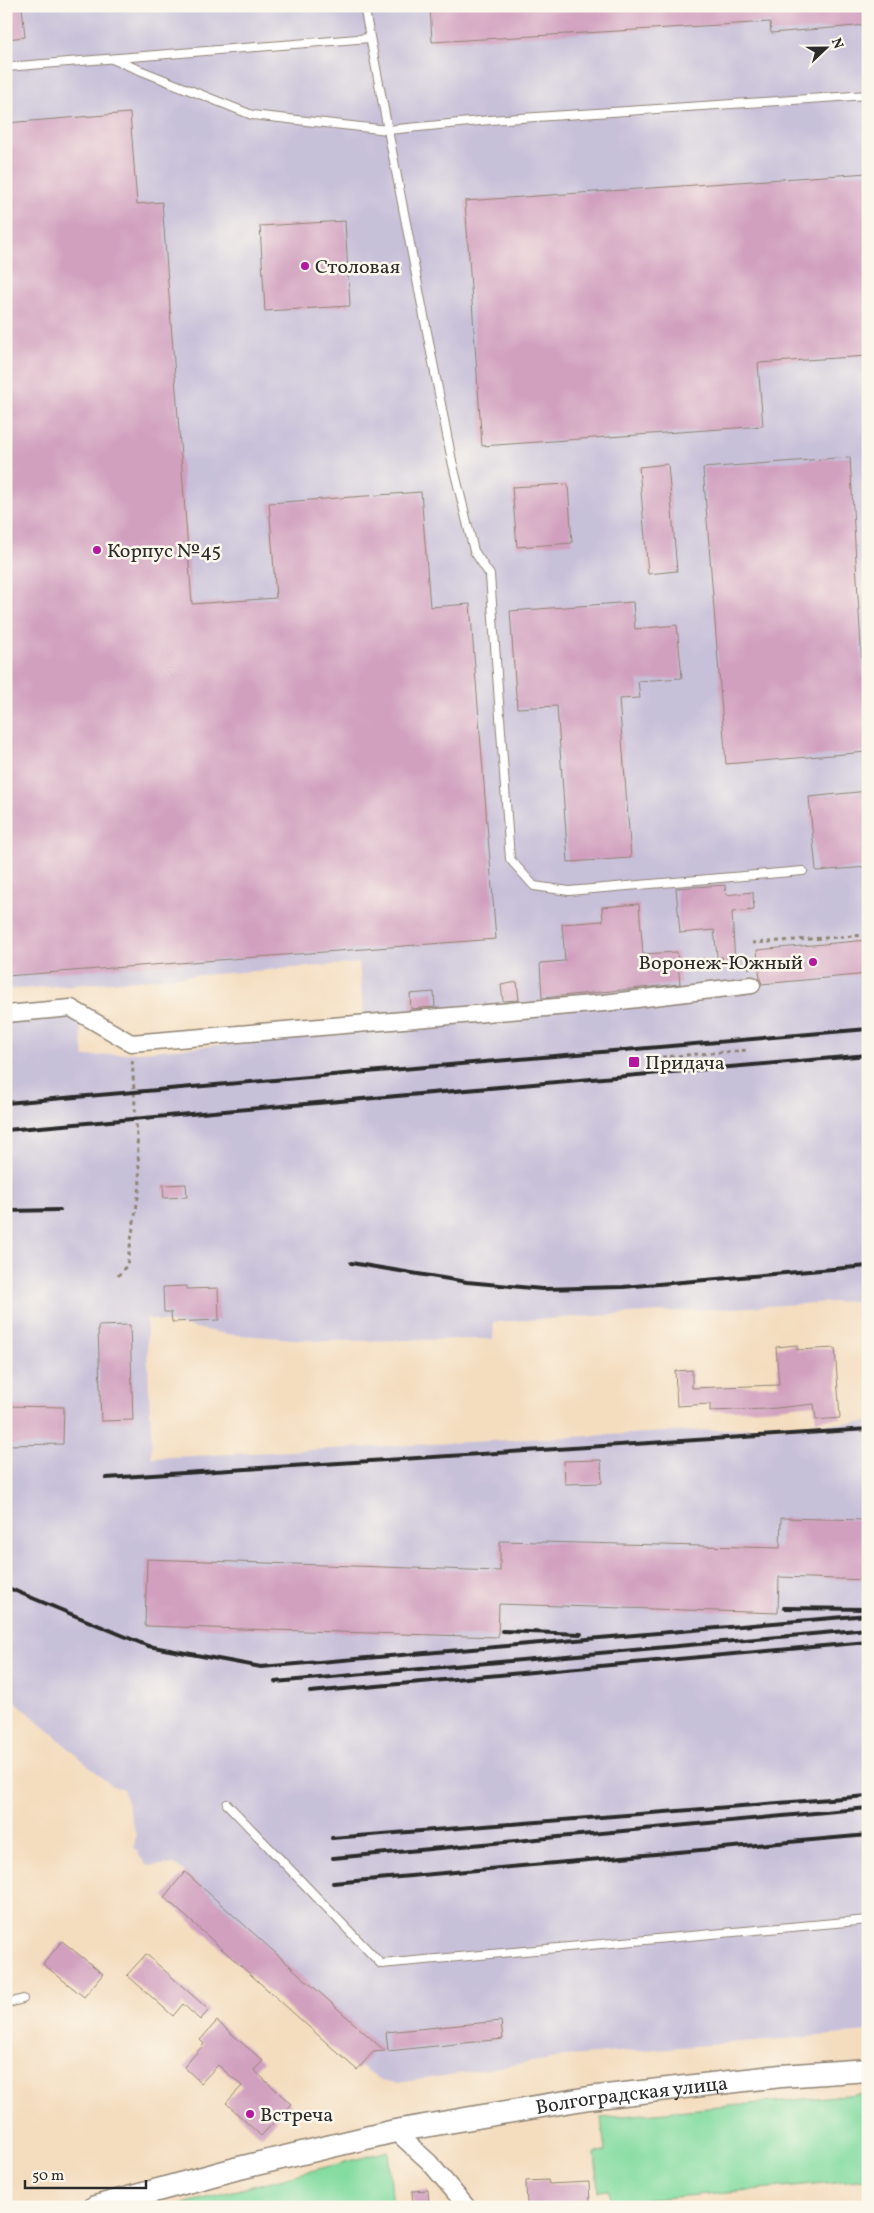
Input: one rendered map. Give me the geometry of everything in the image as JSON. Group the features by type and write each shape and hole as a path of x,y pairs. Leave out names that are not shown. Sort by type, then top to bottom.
{"main road":[{"name":"Волгоградская улица","path":"95,2207 235,2169 395,2131 589,2098 781,2076 868,2070"}],"street":[{"path":"6,1014 71,1008 131,1043 604,1003 752,985"},
{"path":"395,2131 430,2162 467,2207"}],"lane":[{"path":"364,6 452,461 474,551 490,575 510,859 534,886 569,891 803,871"},
{"path":"6,67 370,38"},
{"path":"112,59 252,115 388,130 490,120 868,95"},
{"path":"227,1804 381,1964 868,1920"},
{"path":"6,2004 22,1999"}],"path":[{"path":"752,943 868,934"},
{"path":"695,961 743,956"},
{"path":"662,1057 748,1050"},
{"path":"118,1276 127,1265 140,1185 134,1061"}],"shaded area":[{"path":"6,6 868,6 868,1300 494,1322 493,1339 321,1341 226,1334 146,1318 152,1458 868,1422 868,2032 570,2056 399,2083 379,2080 361,2066 357,2070 164,1897 185,1872 175,1864 147,1866 134,1847 136,1836 123,1788 113,1787 6,1693 6,1023 71,1017 80,1024 84,1057 365,1032 359,963 6,990"}],"green space":[{"path":"868,2093 868,2179 610,2203 609,2190 598,2191 595,2153 605,2152 601,2118"},
{"path":"388,2151 393,2207 171,2207"}],"building":[{"path":"6,6 22,6 25,37 6,39"},
{"path":"430,6 868,6 868,25 771,33 770,22 432,42"},
{"name":"Корпус №45","path":"130,113 137,204 162,202 192,604 276,598 269,503 421,492 430,607 470,604 496,939 6,976 6,123"},
{"path":"868,173 868,356 758,363 763,426 482,446 465,201"},
{"name":"Столовая","path":"345,221 350,306 265,311 260,226"},
{"path":"850,457 867,752 726,764 703,468"},
{"path":"668,464 677,571 648,574 639,467"},
{"path":"568,484 572,543 517,547 512,487"},
{"path":"633,602 635,629 677,625 682,678 638,681 640,698 619,699 631,858 568,862 557,706 517,708 510,611"},
{"path":"868,791 868,867 816,871 809,797"},
{"path":"725,885 726,895 753,892 754,910 732,912 735,963 718,964 714,930 680,933 676,888"},
{"path":"639,904 643,954 677,952 680,984 542,998 540,963 565,961 562,924 603,921 602,907"},
{"name":"Воронеж-Южный","path":"868,940 868,974 762,984 760,979 757,950"},
{"path":"517,982 519,1000 503,1001 501,985"},
{"path":"434,992 435,1007 411,1009 410,994"},
{"path":"186,1184 187,1197 164,1198 163,1185"},
{"path":"187,1286 187,1289 218,1288 219,1320 172,1322 171,1312 164,1312 163,1287"},
{"path":"130,1325 133,1420 101,1421 98,1326"},
{"path":"797,1345 797,1350 835,1348 840,1418 816,1420 814,1404 767,1409 710,1411 710,1404 677,1406 675,1371 692,1370 692,1388 779,1385 776,1347"},
{"path":"6,1406 64,1407 63,1444 6,1445"},
{"path":"601,1460 602,1483 565,1484 564,1461"},
{"path":"781,1518 868,1520 868,1580 779,1577 778,1613 499,1604 498,1637 145,1626 147,1559 500,1571 500,1541 780,1548"},
{"path":"185,1872 385,2051 373,2052 357,2070 164,1897"},
{"path":"62,1941 103,1974 84,1997 43,1964"},
{"path":"146,1954 209,2010 200,2020 183,2004 173,2016 127,1975"},
{"path":"217,2021 263,2061 254,2070 291,2104 261,2136 226,2103 242,2086 218,2065 201,2083 184,2067 204,2044 200,2040"},
{"path":"501,2021 503,2039 388,2051 386,2032"},
{"path":"548,2180 549,2184 589,2182 590,2204 527,2207 526,2181"},
{"path":"428,2190 429,2207 413,2207 412,2191"}],"railway":[{"path":"6,1103 868,1029"},
{"path":"6,1130 868,1055"},
{"path":"6,1211 60,1210"},
{"path":"351,1263 467,1282 542,1289 623,1287 868,1266"},
{"path":"106,1478 868,1429"},
{"path":"6,1587 148,1646 261,1667 868,1615"},
{"path":"784,1608 868,1609"},
{"path":"275,1682 868,1629"},
{"path":"502,1631 581,1634"},
{"path":"310,1692 868,1642"},
{"path":"332,1838 868,1796"},
{"path":"333,1858 868,1808"},
{"path":"333,1883 868,1835"}],"place":[{"name":"Столовая","path":"305,266"},
{"name":"Корпус №45","path":"97,550"},
{"name":"Воронеж-Южный","path":"813,962"},
{"name":"Придача","path":"634,1062"},
{"name":"Встреча","path":"250,2114"}]}
